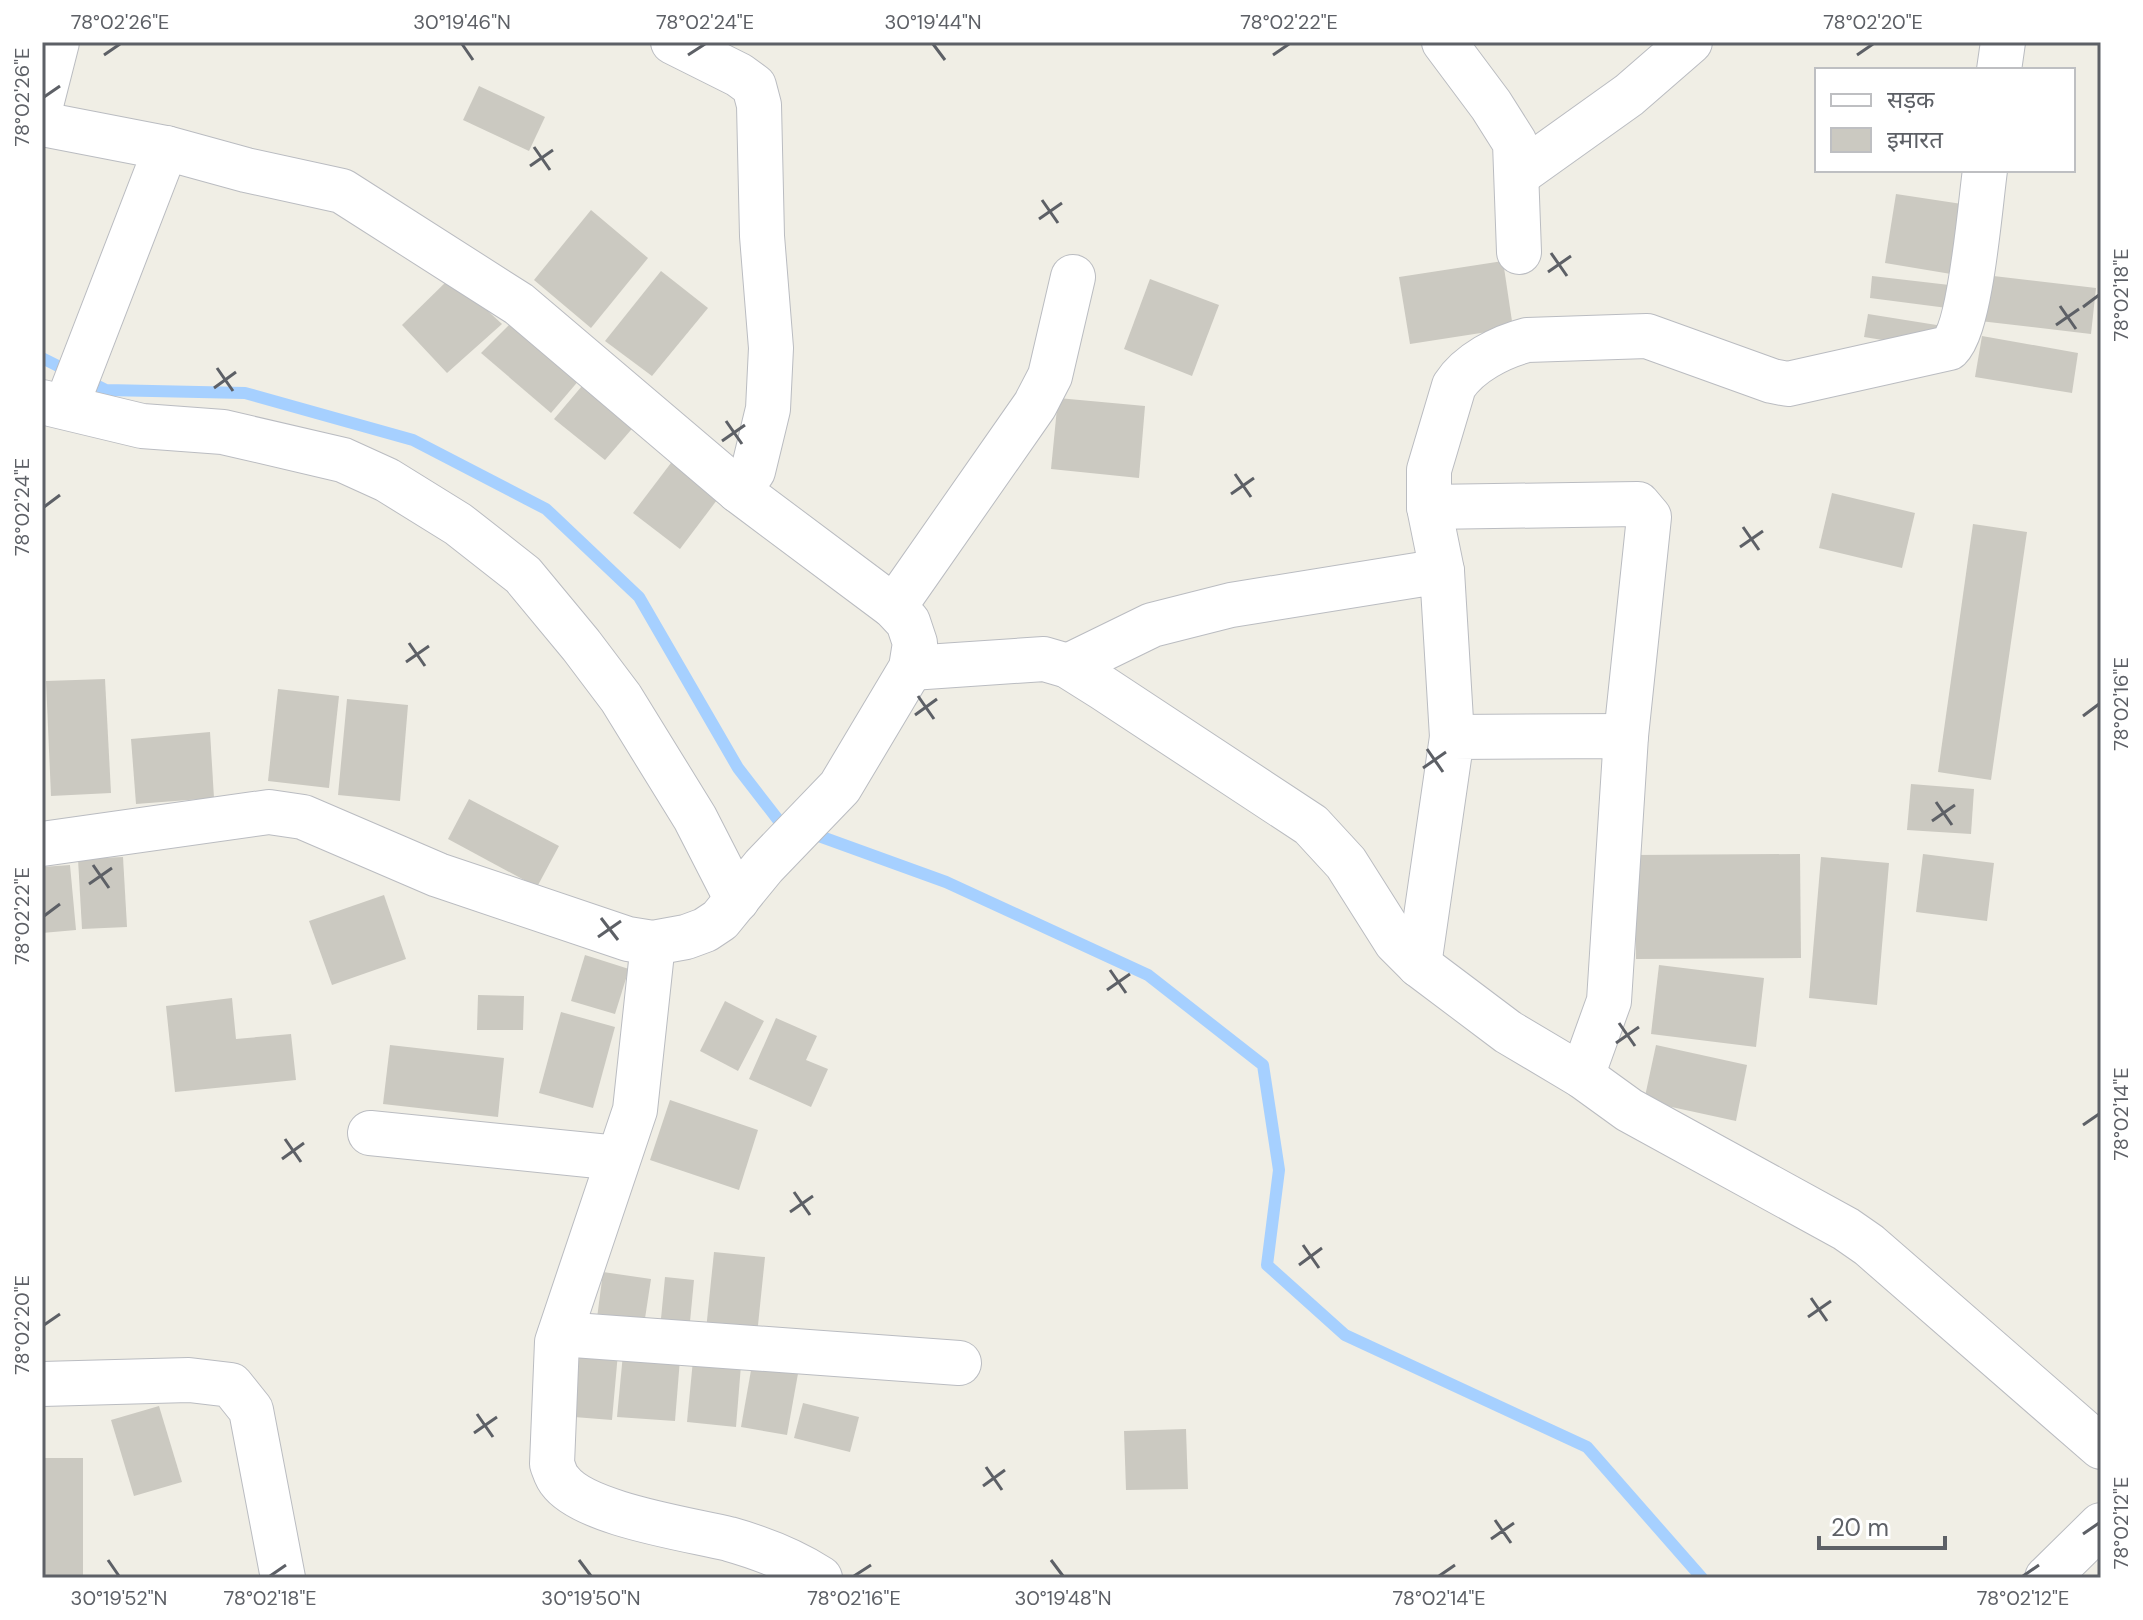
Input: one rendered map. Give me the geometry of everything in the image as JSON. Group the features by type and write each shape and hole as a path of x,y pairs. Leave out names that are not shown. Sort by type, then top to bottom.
{"street":[{"path":"42,101 57,42"},
{"path":"673,42 739,75 754,86 759,105 762,236 771,348 768,409 753,471 739,491"},
{"path":"1444,42 1515,143 1519,252"},
{"path":"1999,68 2003,42"},
{"path":"1517,175 1629,95 1679,46"},
{"path":"42,124 166,148 342,191 519,304 739,491 894,607 908,622 915,643 911,668 840,787 764,866 720,920 686,937 653,943 628,939 438,875 290,814 269,812 42,844"},
{"path":"166,148 68,385 142,426 223,432 343,460 387,480 458,524 523,575 621,698 695,818 737,900"},
{"path":"1419,965 1452,737 1442,571 1429,507 1429,470 1454,386 1460,376 1473,365 1510,345 1527,340 1647,336 1788,384 1949,348 1957,338 1965,304 1985,172"},
{"path":"894,607 1027,417 1045,386 1073,277"},
{"path":"1429,507 1638,504 1649,517 1626,736 1609,1001 1582,1076"},
{"path":"1068,666 1152,625 1178,618 1231,605 1442,571"},
{"path":"911,668 1044,659 1068,666 1311,825 1346,863 1396,942 1419,965 1508,1032 1582,1076 1629,1110 1846,1229 1869,1245 2101,1447"},
{"path":"1452,737 1626,736"},
{"path":"653,943 635,1110 557,1342 552,1464 560,1482 609,1510 732,1540 796,1562 820,1578"},
{"path":"370,1133 618,1158"},
{"path":"560,1334 959,1363"},
{"path":"42,1384 189,1380 231,1385 251,1410 283,1578"},
{"path":"2047,1578 2101,1525"}],"building":[{"path":"479,86 545,117 529,151 463,120"},
{"path":"1896,194 1975,206 1963,276 1885,263"},
{"path":"591,210 648,258 591,328 534,280"},
{"path":"1503,261 1513,328 1410,344 1399,277"},
{"path":"661,271 708,308 652,376 605,341"},
{"path":"1985,275 2096,288 2091,334 1980,321"},
{"path":"1872,276 1958,286 1955,309 1870,298"},
{"path":"451,277 502,324 447,373 402,325"},
{"path":"1150,279 1219,305 1192,376 1124,349"},
{"path":"521,313 586,372 551,413 481,353"},
{"path":"1868,314 1949,327 1945,350 1864,337"},
{"path":"1982,336 2078,353 2072,393 1975,377"},
{"path":"593,373 643,416 605,460 554,419"},
{"path":"1058,398 1145,406 1139,478 1051,469"},
{"path":"674,459 720,496 680,549 633,513"},
{"path":"1832,493 1915,513 1902,568 1819,548"},
{"path":"1973,524 2027,532 1991,780 1938,772"},
{"path":"105,679 111,793 51,796 46,681"},
{"path":"278,689 339,696 329,788 268,781"},
{"path":"347,699 408,705 400,801 338,795"},
{"path":"210,732 214,798 136,804 131,739"},
{"path":"1911,784 1974,789 1971,834 1907,830"},
{"path":"469,799 559,846 537,887 448,839"},
{"path":"1800,854 1801,958 1636,959 1635,855"},
{"path":"1923,854 1994,863 1987,921 1916,912"},
{"path":"123,857 127,927 82,929 78,859"},
{"path":"1821,857 1889,863 1877,1005 1809,998"},
{"path":"70,865 76,930 42,933 42,867"},
{"path":"384,895 406,959 332,985 309,921"},
{"path":"585,955 629,969 615,1014 571,1001"},
{"path":"1659,965 1764,978 1756,1047 1651,1034"},
{"path":"478,995 524,996 523,1030 477,1030"},
{"path":"232,998 236,1039 291,1034 296,1080 175,1092 166,1006"},
{"path":"725,1001 764,1021 738,1071 700,1051"},
{"path":"561,1012 615,1027 593,1108 539,1093"},
{"path":"776,1018 817,1036 806,1060 828,1069 811,1107 749,1079"},
{"path":"390,1045 504,1058 498,1117 383,1104"},
{"path":"1656,1045 1747,1065 1736,1121 1644,1101"},
{"path":"670,1100 758,1130 739,1190 650,1160"},
{"path":"714,1252 765,1257 757,1335 706,1330"},
{"path":"603,1272 651,1279 644,1325 597,1318"},
{"path":"665,1277 694,1280 689,1332 660,1329"},
{"path":"580,1350 618,1353 612,1420 574,1417"},
{"path":"623,1354 680,1359 675,1421 617,1417"},
{"path":"753,1359 799,1368 787,1435 741,1427"},
{"path":"693,1360 741,1365 736,1427 687,1422"},
{"path":"803,1403 859,1417 850,1452 794,1438"},
{"path":"159,1406 182,1482 134,1496 111,1420"},
{"path":"1186,1429 1188,1489 1126,1490 1124,1431"},
{"path":"42,1458 83,1458 83,1578 42,1578"}],"waterway":[{"path":"42,358 106,390 245,393 413,440 546,509 639,597 738,768 779,821 791,826"},
{"path":"808,832 946,882 1148,975 1263,1065 1279,1170 1267,1265 1345,1335 1587,1447 1702,1578"}]}
